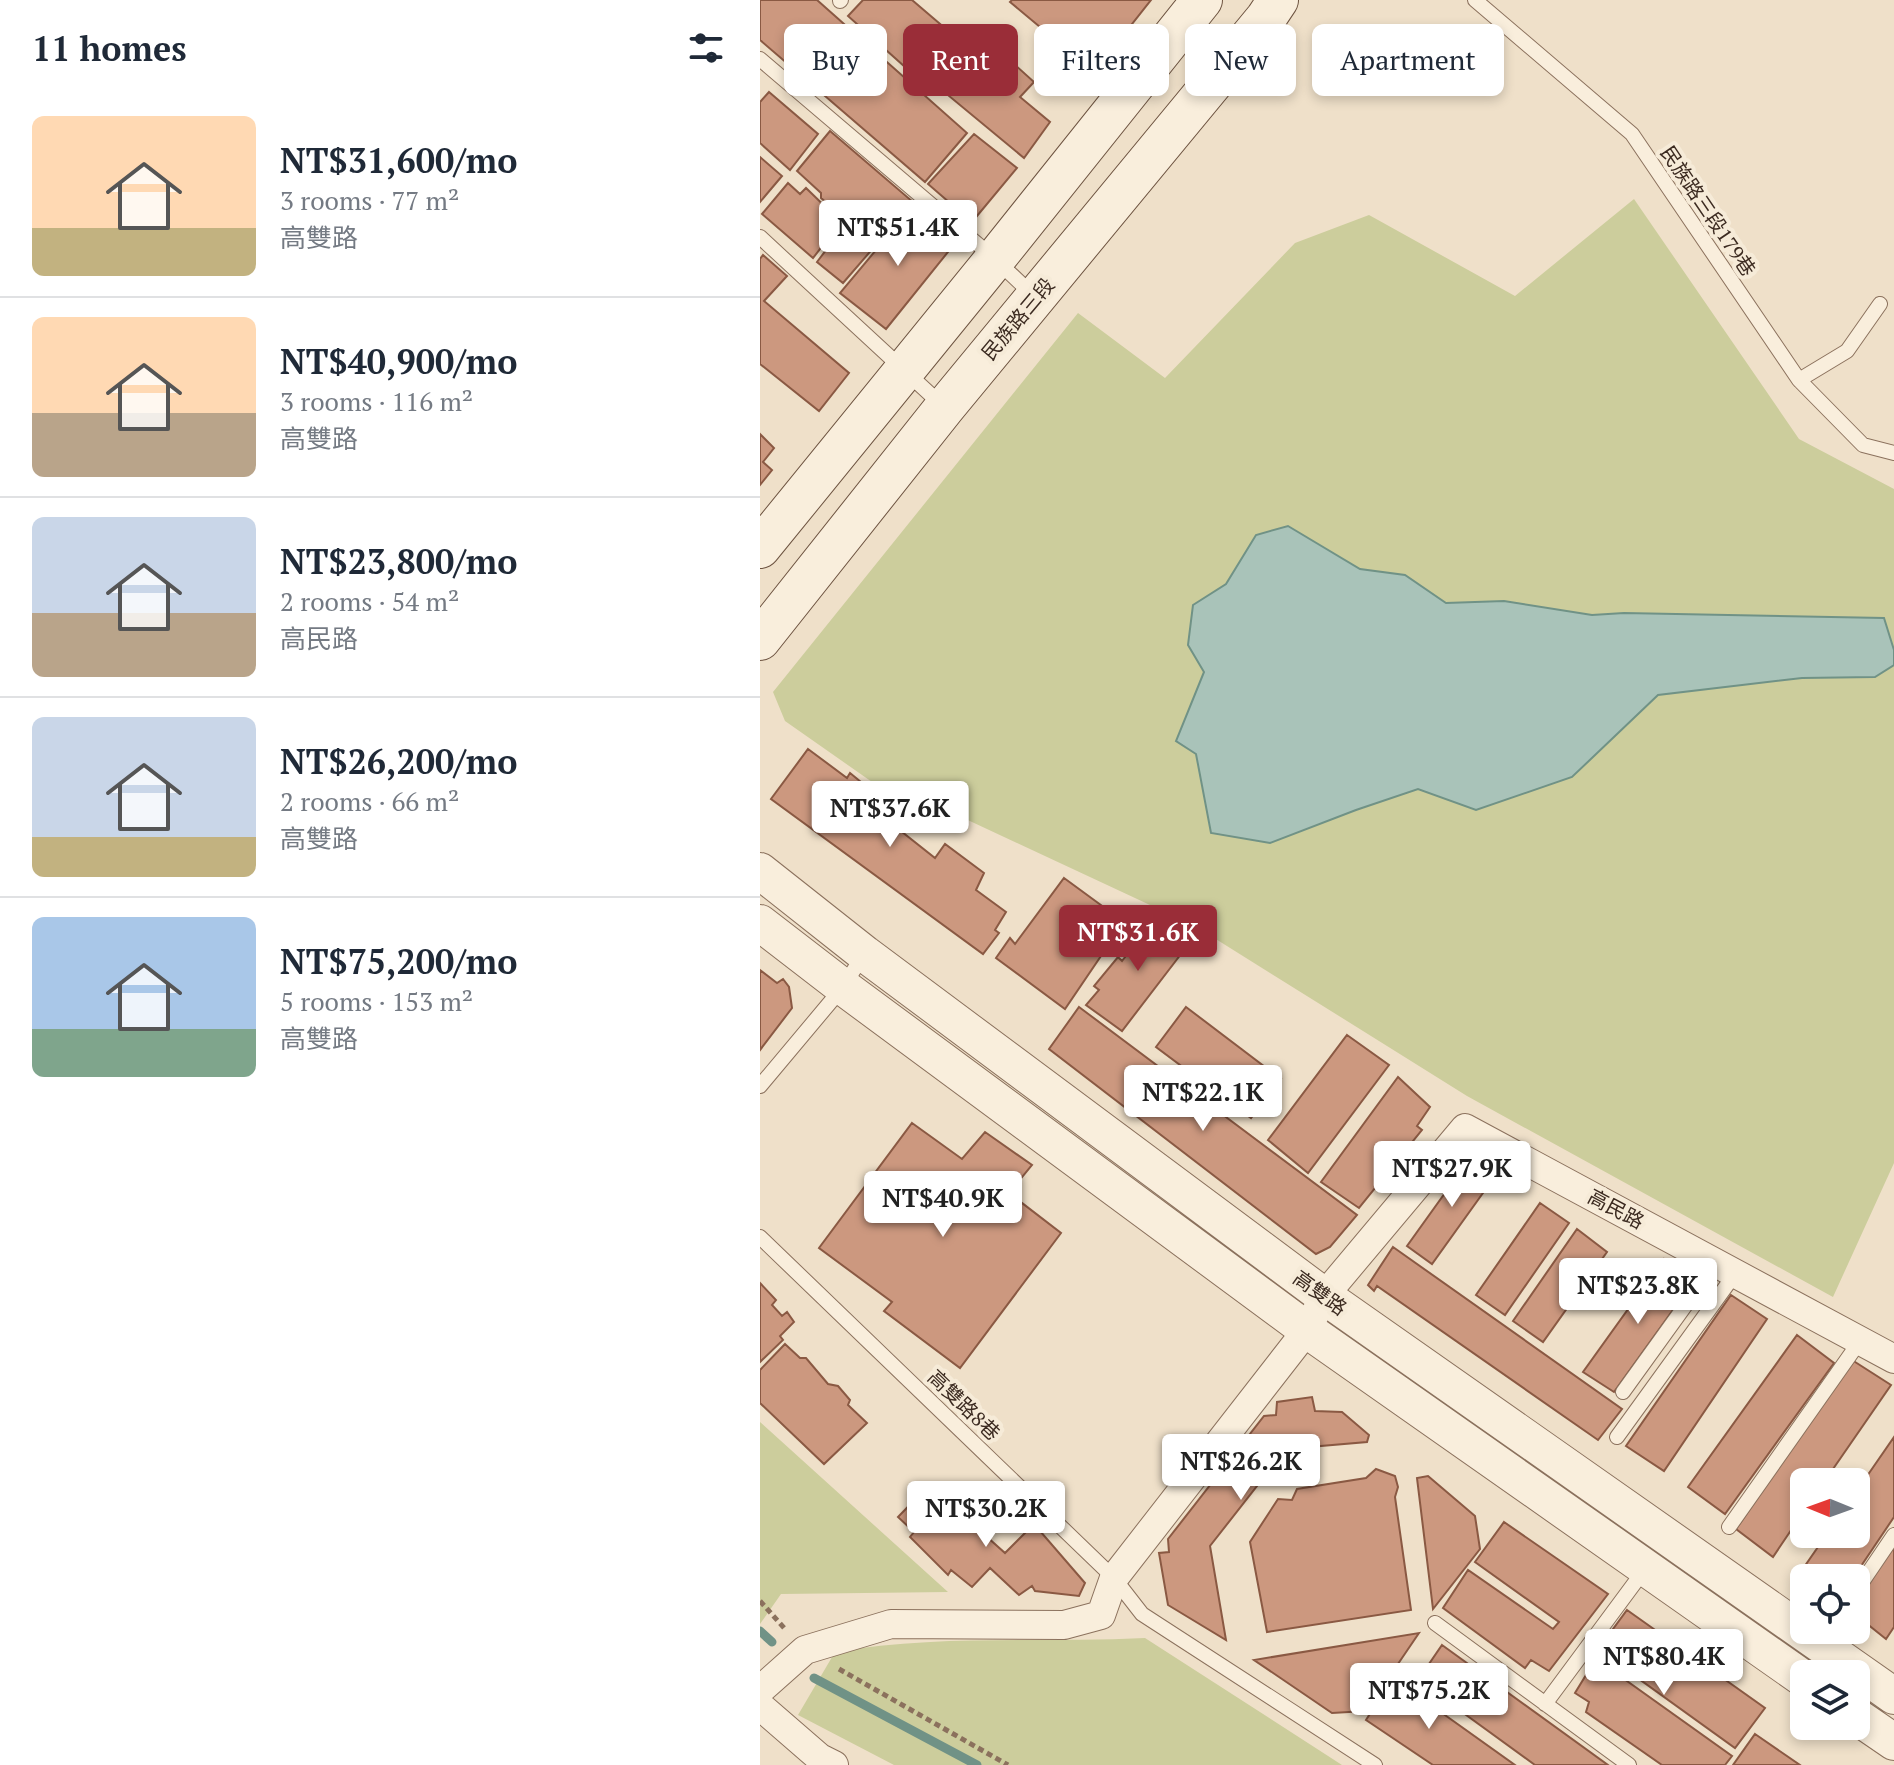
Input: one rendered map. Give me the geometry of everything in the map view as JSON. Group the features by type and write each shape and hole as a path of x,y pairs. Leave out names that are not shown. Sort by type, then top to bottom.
{"main road":[{"path":"760,548 1202,0"},
{"name":"民族路三段","path":"760,640 945,407 1278,0"}],"street":[{"name":"高雙路","path":"760,871 865,954 1324,1296 1894,1696"},
{"name":"高雙路","path":"760,923 1307,1330 1790,1669"},
{"name":"高民路","path":"1324,1296 1465,1128 1894,1359"},
{"path":"760,1690 805,1650 891,1624 1064,1625 1101,1615 1114,1578 1307,1330 1324,1296"},
{"path":"760,1706 820,1758 834,1765"},
{"path":"1870,1726 1894,1742"}],"lane":[{"name":"民族路三段179巷","path":"1475,0 1632,134 1799,380 1863,445 1894,453"},
{"path":"760,59 995,259 1036,298"},
{"path":"760,237 945,407"},
{"path":"1799,380 1847,351 1880,304"},
{"path":"760,1086 843,987 865,954"},
{"name":"高雙路8巷","path":"760,1237 1114,1578 1142,1614 1375,1765"},
{"path":"1623,1392 1726,1268"},
{"path":"1617,1437 1726,1268"},
{"path":"1729,1527 1860,1341"},
{"path":"1870,1570 1894,1535"},
{"path":"1545,1704 1646,1568"},
{"path":"1435,1623 1629,1765"}],"path":[{"path":"760,1601 805,1650 1008,1765"}],"green space":[{"path":"1634,199 1799,439 1894,489 1894,1163 1833,1297 1467,1096 1195,926 942,808 892,796 785,721 773,692 1078,313 1165,378 1295,243 1369,215 1515,296"},
{"path":"760,1422 948,1592 781,1594 760,1624"},
{"path":"1145,1638 1342,1765 894,1765 798,1715 835,1652 951,1641"}],"shaded area":[{"path":"1288,526 1360,569 1405,575 1446,603 1504,601 1592,615 1884,618 1894,650 1894,665 1875,677 1802,678 1658,695 1572,777 1476,810 1418,789 1270,843 1211,833 1196,754 1176,741 1204,672 1188,645 1193,605 1226,584 1256,535"}],"building":[{"path":"760,0 817,0 844,24 784,24 784,61 760,40"},
{"path":"863,0 912,0 940,24 903,24 903,65 887,51 887,24 857,24 848,16"},
{"path":"1151,0 1132,24 1036,24 1010,2"},
{"path":"887,62 903,76 903,96 925,96 967,133 925,182 825,96 887,96"},
{"path":"1018,68 1034,82 1020,97 1050,122 1024,158 949,96 1018,96"},
{"path":"769,92 818,134 790,170 760,143 760,102"},
{"path":"830,131 913,202 843,283 817,262 848,221 821,198 821,193 797,171"},
{"path":"974,134 1017,168 972,222 928,184"},
{"path":"760,157 782,176 760,202"},
{"path":"788,183 800,194 806,188 841,222 813,258 762,214"},
{"path":"913,206 956,242 886,329 840,293"},
{"path":"763,255 787,276 764,301 849,373 819,411 760,364 760,259"},
{"path":"760,434 774,448 763,462 772,470 760,485"},
{"path":"808,749 847,778 850,773 890,806 882,816 935,858 945,844 984,873 976,890 1006,912 995,930 999,933 983,954 771,799"},
{"path":"1064,878 1124,922 1065,1009 996,958 1010,938 1015,944"},
{"path":"1158,914 1191,941 1122,1031 1086,1005 1099,990 1094,986 1118,957 1122,961"},
{"path":"760,970 777,983 783,979 789,987 792,1008 760,1050"},
{"path":"1079,1007 1357,1215 1330,1247 1316,1254 1049,1049"},
{"path":"1186,1007 1281,1079 1251,1118 1156,1047"},
{"path":"1347,1035 1389,1065 1308,1173 1268,1140"},
{"path":"1398,1077 1430,1107 1417,1126 1422,1130 1359,1208 1321,1182"},
{"path":"912,1123 962,1159 985,1132 1032,1165 1009,1193 1061,1233 960,1368 884,1311 892,1302 819,1248"},
{"path":"1473,1154 1498,1172 1432,1264 1407,1246"},
{"path":"1540,1203 1569,1223 1505,1315 1476,1295"},
{"path":"1577,1229 1607,1252 1543,1342 1513,1321"},
{"path":"1393,1247 1622,1409 1598,1440 1377,1286 1374,1291 1368,1285"},
{"path":"1664,1259 1693,1282 1614,1392 1583,1372"},
{"path":"760,1283 776,1300 772,1305 782,1316 787,1312 794,1322 780,1336 783,1340 760,1362"},
{"path":"1731,1295 1767,1319 1664,1471 1626,1446"},
{"path":"1797,1335 1834,1363 1725,1514 1688,1487"},
{"path":"785,1344 800,1358 806,1358 828,1384 838,1386 850,1400 848,1405 867,1423 824,1464 760,1403 760,1370"},
{"path":"1852,1360 1891,1385 1834,1468 1790,1468 1790,1532 1773,1557 1736,1529"},
{"path":"1312,1397 1315,1411 1342,1412 1369,1435 1367,1442 1286,1449 1210,1546 1226,1640 1168,1605 1159,1553 1169,1552 1168,1539 1264,1416 1276,1415 1277,1402"},
{"path":"1894,1437 1894,1517 1862,1564 1806,1564 1817,1548 1870,1548 1870,1472"},
{"path":"1376,1469 1395,1476 1398,1487 1395,1497 1411,1610 1267,1632 1250,1542 1278,1499 1292,1500 1297,1489 1366,1478"},
{"path":"1428,1476 1475,1516 1480,1549 1433,1609 1417,1478"},
{"path":"930,1484 946,1501 953,1499 965,1508 965,1514 976,1524 984,1526 989,1531 986,1536 1005,1553 1034,1524 1085,1583 1079,1596 1035,1591 1032,1586 1019,1595 990,1568 972,1587 951,1570 948,1575 910,1537 914,1532 898,1517"},
{"path":"1504,1522 1608,1594 1549,1671 1531,1660 1525,1668 1443,1608 1468,1570 1553,1629 1559,1622 1475,1562"},
{"path":"1894,1546 1894,1627 1886,1639 1870,1626 1870,1581"},
{"path":"1627,1610 1765,1708 1735,1748 1625,1669 1620,1676 1732,1756 1725,1765 1662,1765 1586,1712 1589,1702 1575,1693 1597,1657 1594,1655"},
{"path":"1419,1633 1366,1711 1332,1713 1254,1660"},
{"path":"1442,1645 1608,1765 1535,1765 1418,1680"},
{"path":"1393,1678 1515,1765 1433,1765 1366,1720"},
{"path":"1755,1734 1800,1765 1733,1765"}],"waterway":[{"path":"760,1631 772,1642"},
{"path":"814,1678 977,1765"}]}
